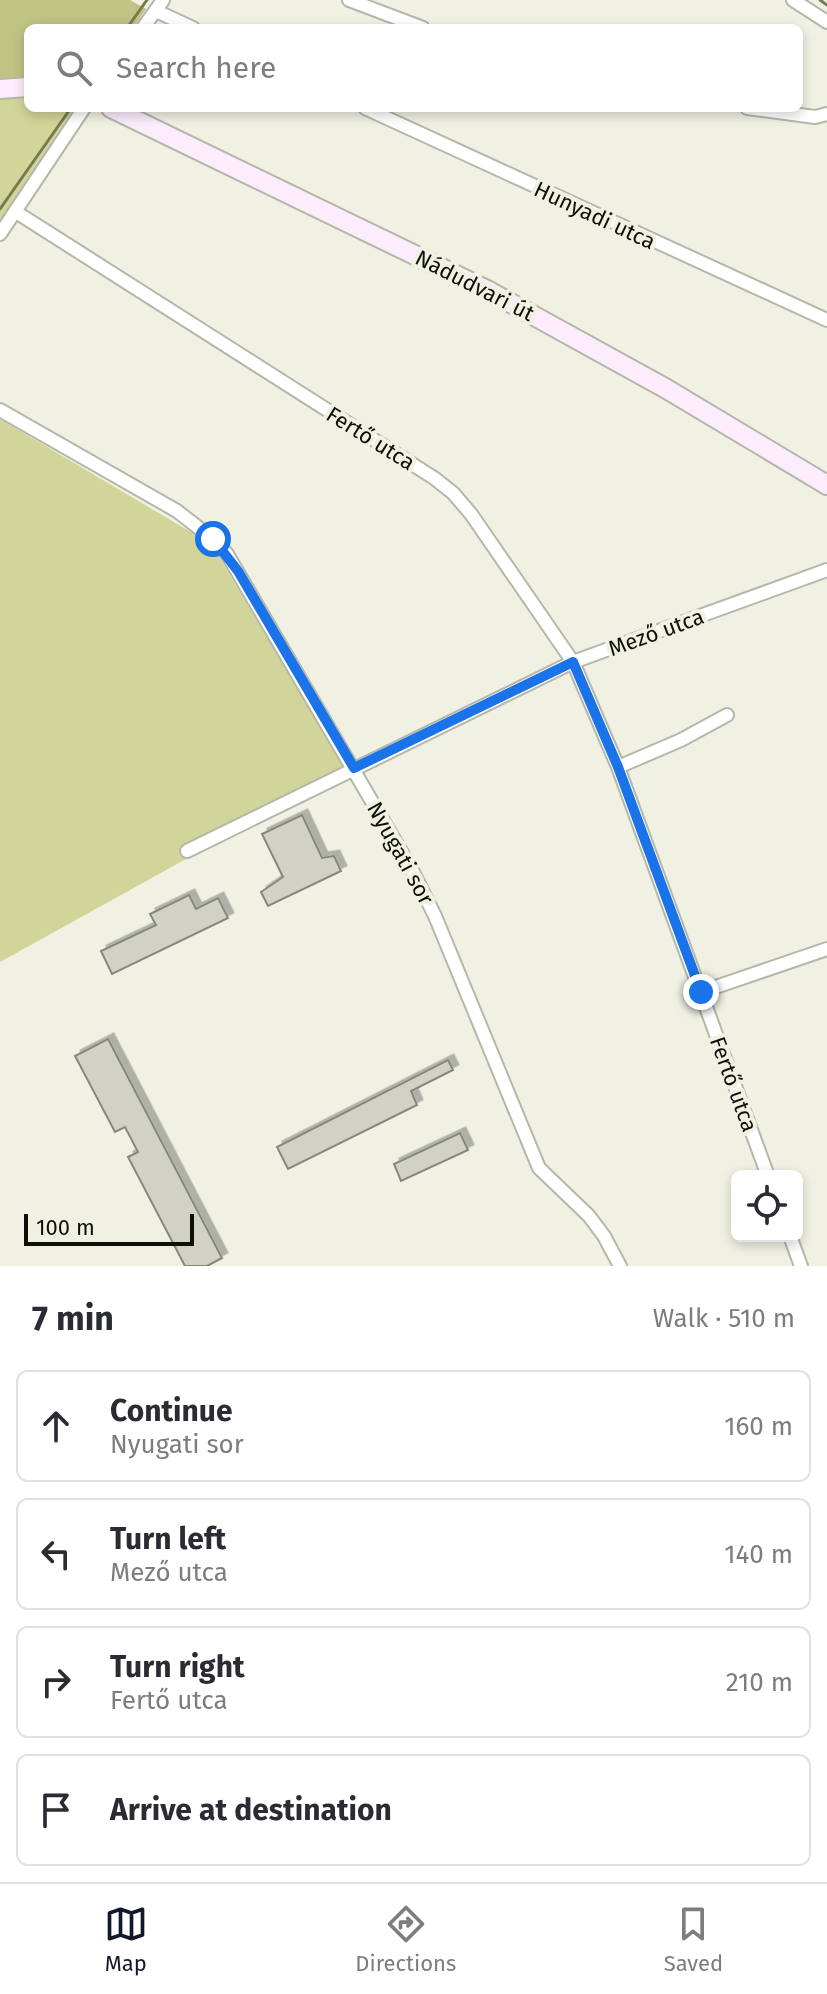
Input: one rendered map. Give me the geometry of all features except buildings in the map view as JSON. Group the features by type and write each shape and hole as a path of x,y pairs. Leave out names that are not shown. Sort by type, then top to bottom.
{"main road":[{"path":"0,89 24,87"},
{"name":"Nádudvari út","path":"119,112 548,321 827,485"}],"street":[{"path":"349,0 412,24"},
{"path":"793,0 827,22"},
{"path":"146,24 160,6 187,24"},
{"path":"0,234 81,112"},
{"name":"Hunyadi utca","path":"374,112 827,320"},
{"path":"777,112 815,117 827,114"},
{"name":"Fertő utca","path":"16,212 434,478 453,493 471,514 573,662 618,767 766,1170"},
{"name":"Nyugati sor","path":"0,410 177,511 213,539 238,571 388,826 435,916 539,1168 589,1216 620,1266"},
{"name":"Mező utca","path":"187,851 573,662 827,570"},
{"path":"618,767 681,740 727,715"},
{"path":"701,992 827,949"},
{"path":"792,1242 801,1266"}],"green space":[{"path":"0,0 130,0 146,9 136,24 24,24 24,77 0,80"},
{"path":"24,77 24,112 74,112 0,223 0,80"},
{"path":"0,419 211,544 347,770 0,962"}],"waterway":[{"path":"130,24 147,0"},
{"path":"820,0 827,5"},
{"path":"0,209 68,112"}],"route":[{"path":"213,539 238,571 354,768 573,662 618,767 701,992"}]}
